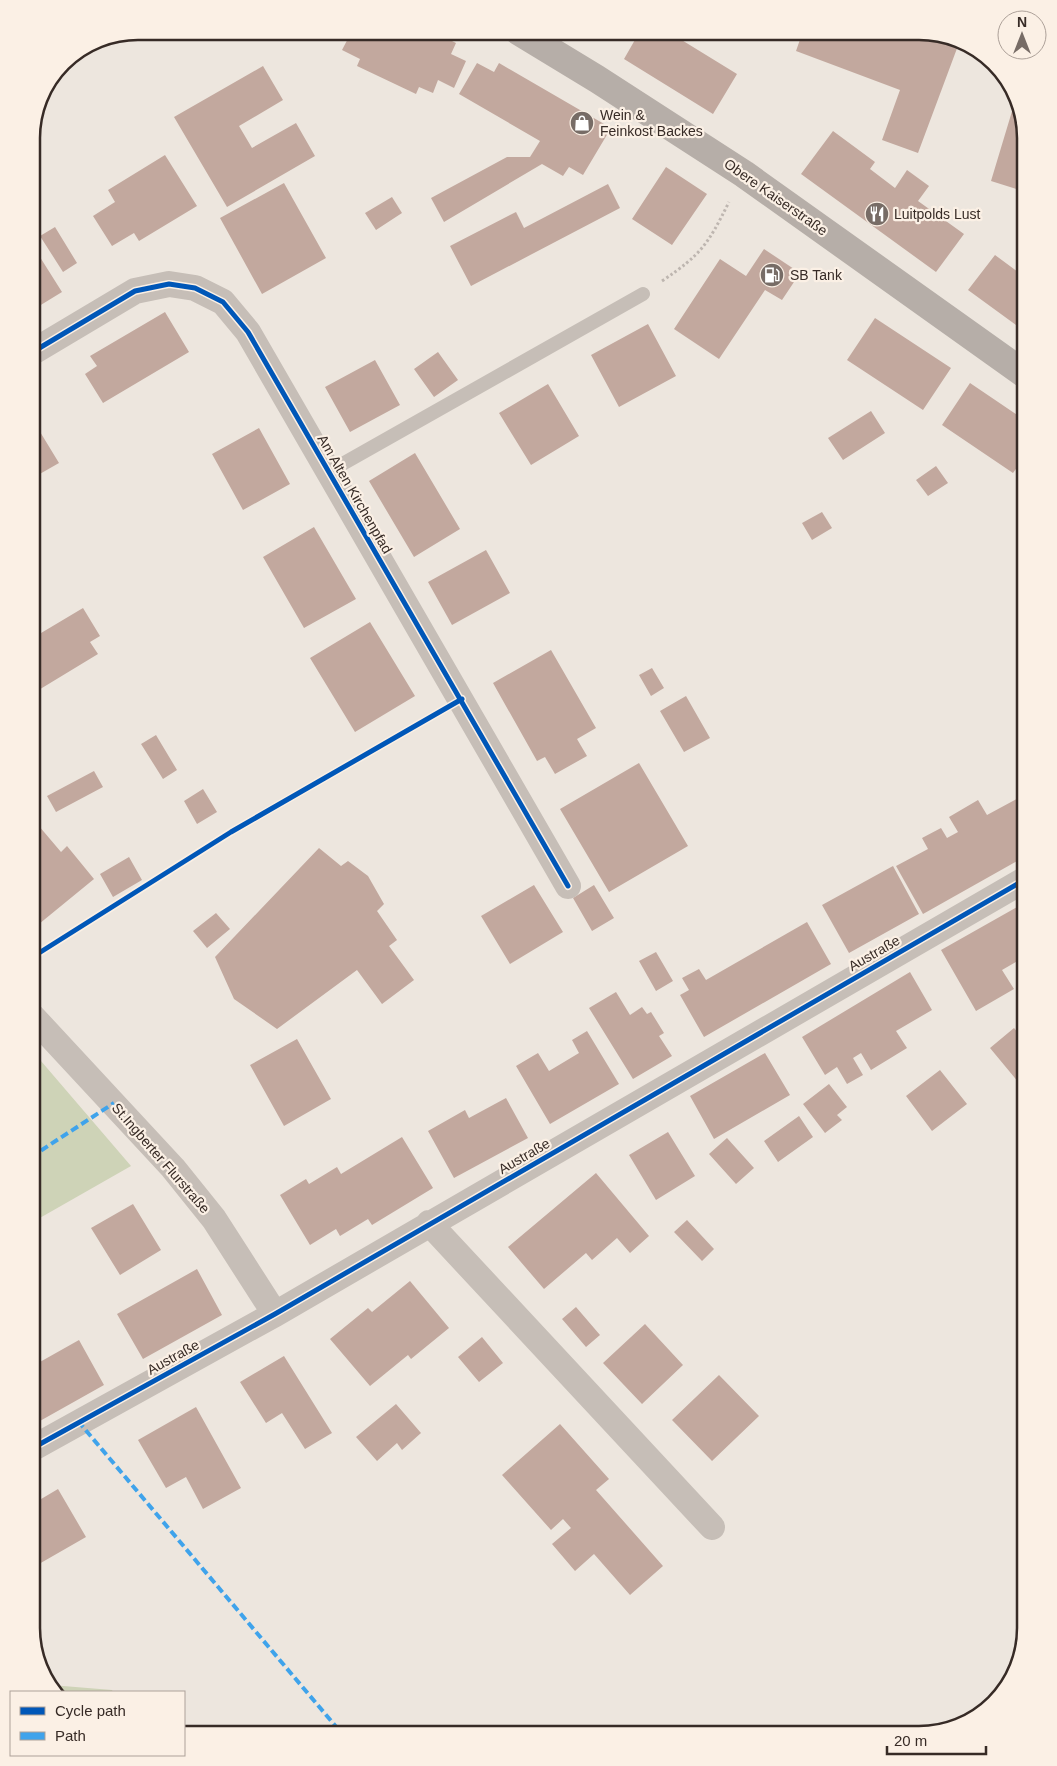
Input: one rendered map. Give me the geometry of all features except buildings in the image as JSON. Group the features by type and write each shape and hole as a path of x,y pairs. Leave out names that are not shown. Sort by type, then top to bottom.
{"main road":[{"name":"Obere Kaiserstraße","path":"533,40 744,174 1017,369"}],"street":[{"name":"Am Alten Kirchenpfad","path":"40,348 134,291 169,284 195,288 223,302 248,332 568,886"},
{"name":"Austraße","path":"40,1444 275,1314 429,1223 1017,884"},
{"name":"St.Ingberter Flurstraße","path":"40,1025 114,1103 214,1219 275,1314"},
{"path":"429,1223 712,1527"}],"lane":[{"name":"Am Alten Kirchenpfad","path":"330,471 643,294"}],"path":[{"path":"643,294 692,261 710,240 744,174"}],"green space":[{"path":"40,1060 131,1166 40,1218"},
{"path":"58,1686 112,1690 62,1691"}],"marked path":[{"path":"40,1151 114,1103"},
{"path":"78,1421 335,1726"}],"cycle path":[{"path":"40,348 135,291 169,284 195,288 223,302 248,332 568,886"},
{"path":"40,952 231,832 462,699"},
{"path":"40,1444 275,1314 1017,884"}],"place":[{"name":"Wein & Feinkost Backes","path":"582,123"},
{"name":"Luitpolds Lust","path":"877,214"},
{"name":"SB Tank","path":"772,275"}]}
